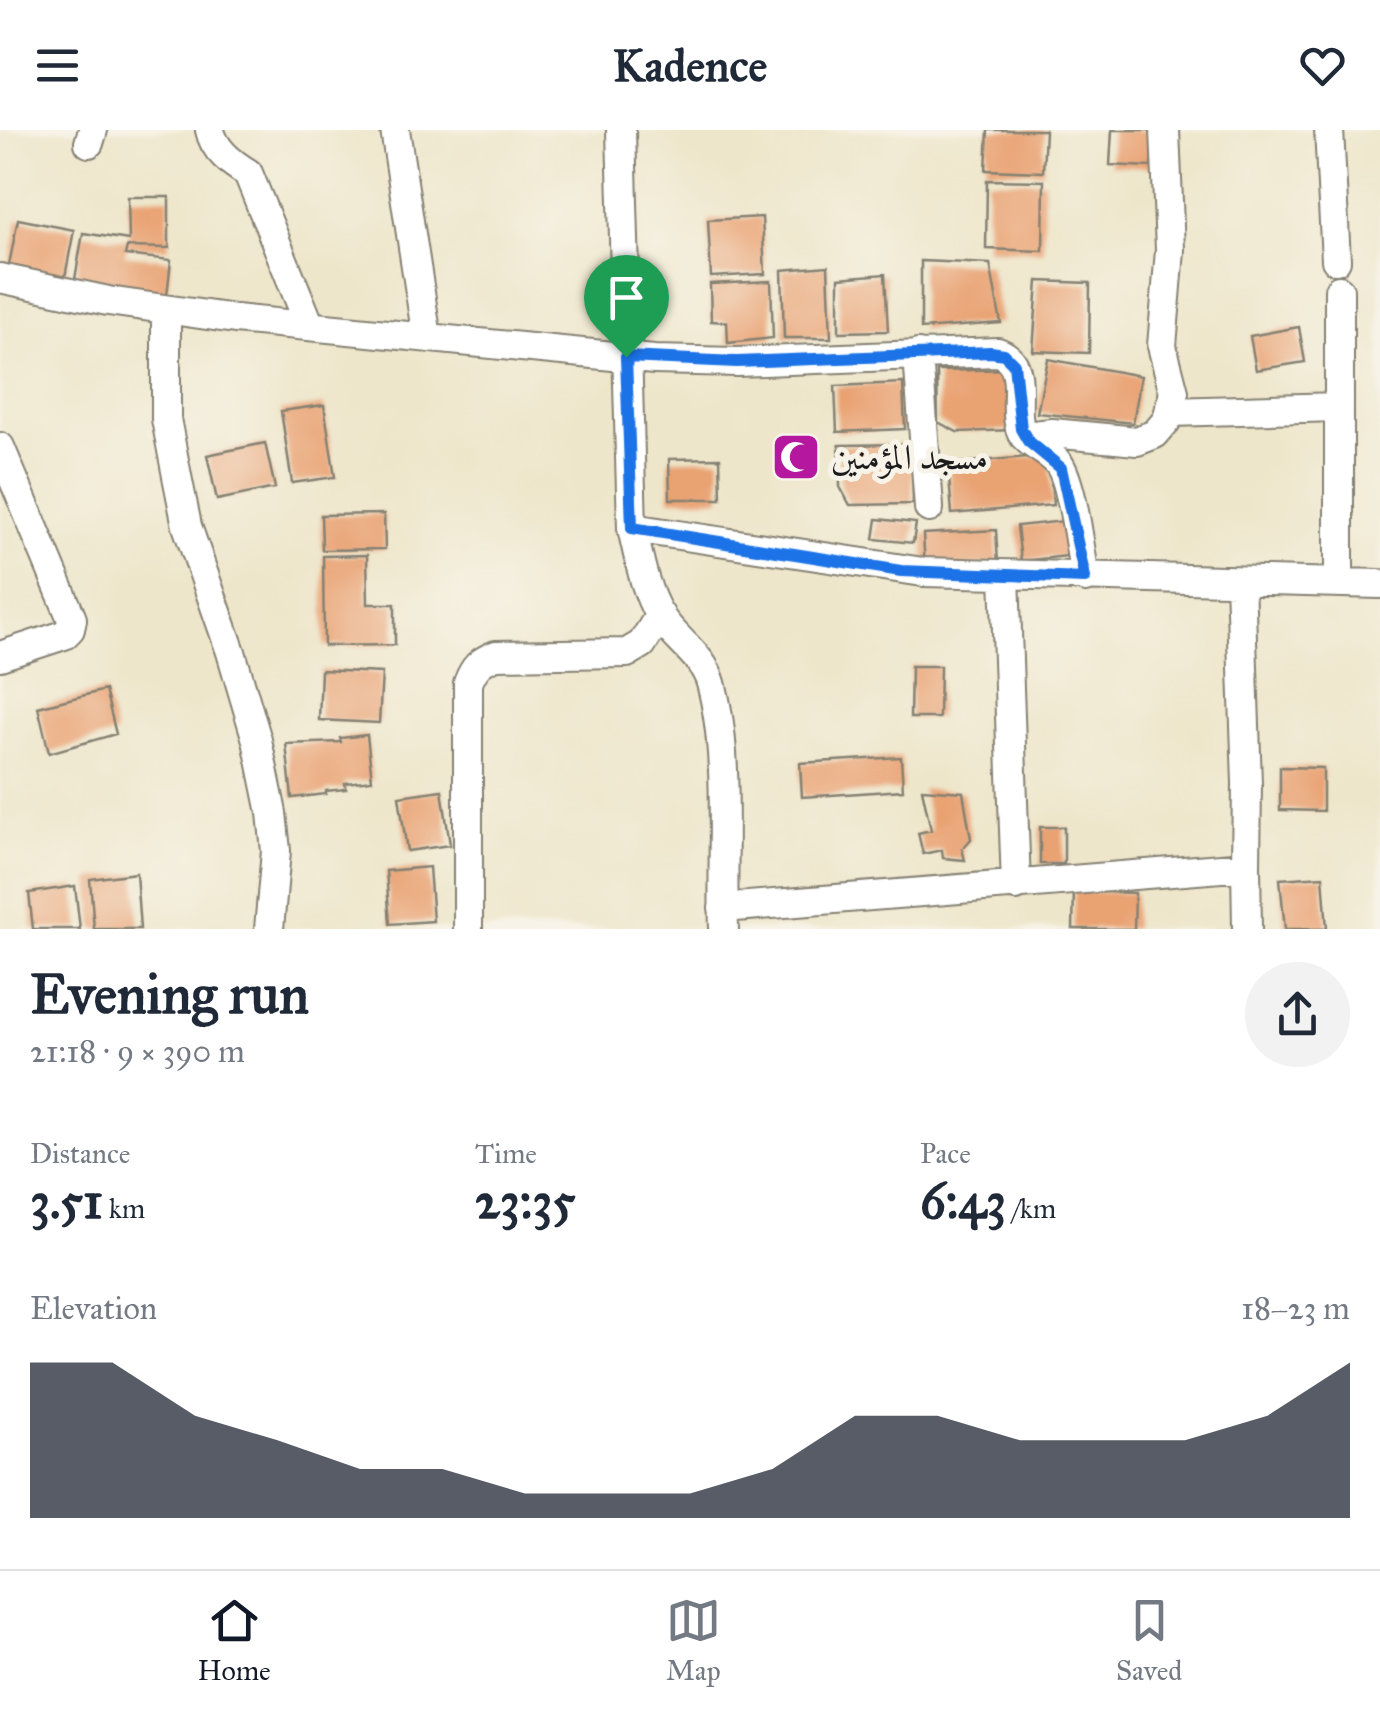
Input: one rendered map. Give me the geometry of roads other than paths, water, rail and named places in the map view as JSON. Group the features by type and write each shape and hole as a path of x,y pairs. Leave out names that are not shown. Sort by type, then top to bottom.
{"street":[{"path":"210,130 212,140 230,162 248,172 310,326"},
{"path":"395,130 427,338"},
{"path":"620,130 632,528 644,580 660,616 700,660 710,679 720,742 723,919 1016,886 1246,866"},
{"path":"1024,436 1052,433 1137,441 1155,434 1170,412 1174,392 1162,346 1170,250 1165,130"},
{"path":"1329,130 1336,260"},
{"path":"0,278 166,310 626,357 737,362 991,352 1010,358 1017,370 1019,422 1024,436 1061,468 1085,578"},
{"path":"1339,290 1339,583"},
{"path":"166,310 166,419 187,526 231,652 257,740 272,813 276,851 270,929"},
{"path":"918,354 929,508"},
{"path":"1170,412 1339,407"},
{"path":"0,446 72,619 64,635 0,656"},
{"path":"632,528 901,571 1380,584"},
{"path":"1005,575 1016,886"},
{"path":"1240,581 1247,929"},
{"path":"468,929 468,683 473,670 496,655 627,652 642,644 660,616"}],"place":[{"name":"مسجد المؤمنين","path":"796,457"}]}
